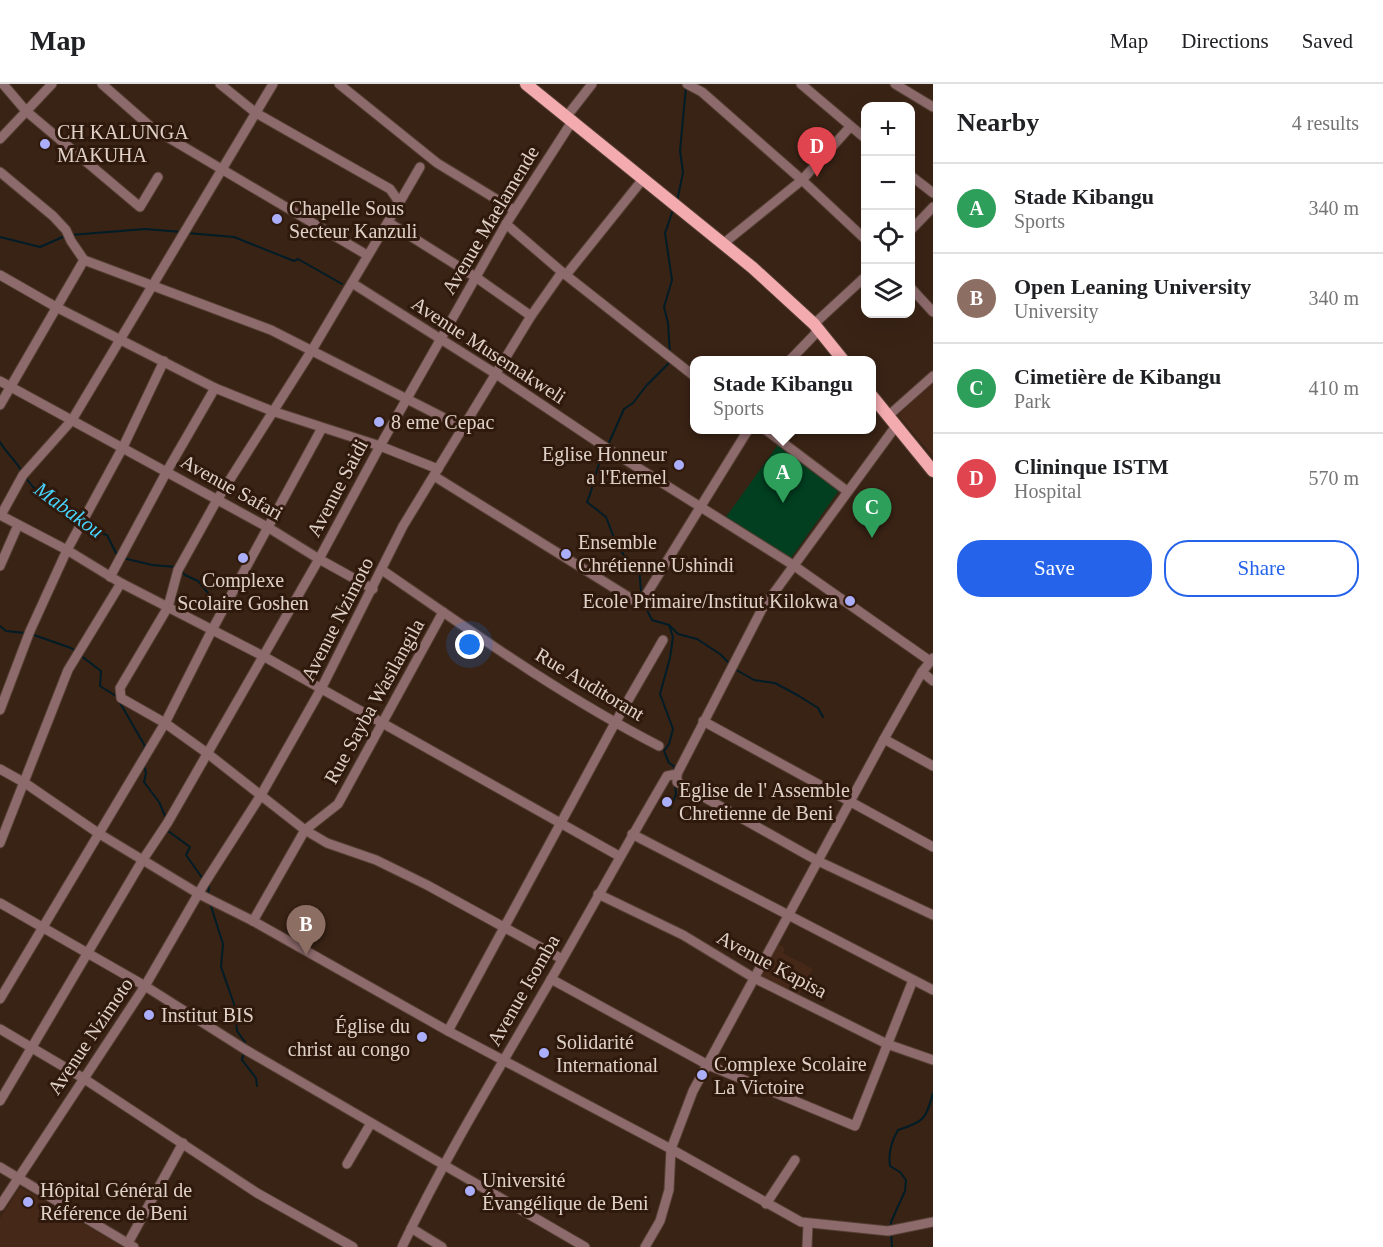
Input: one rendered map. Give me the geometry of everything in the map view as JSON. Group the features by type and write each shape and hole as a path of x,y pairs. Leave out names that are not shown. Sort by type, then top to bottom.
{"main road":[{"path":"526,84 724,243 816,327 840,356"},
{"path":"876,401 933,471"}],"street":[{"path":"3,84 26,111 140,207 158,177"},
{"path":"0,139 52,84"},
{"path":"102,84 152,128 367,255"},
{"path":"220,84 256,113 390,189 398,205"},
{"path":"273,84 72,420 23,475 0,515 67,550 122,584 263,656 619,856"},
{"path":"339,84 437,163 514,210"},
{"name":"Avenue Maelamende","path":"440,340 514,210 592,84"},
{"path":"687,84 702,92 861,235"},
{"path":"801,84 861,135"},
{"path":"895,84 933,107"},
{"path":"724,243 801,180 850,127"},
{"path":"420,167 312,350 217,500 179,568 168,608 120,688 121,698 165,723 207,753 305,830 327,843 376,860 417,880 562,959"},
{"path":"0,171 53,216 66,230 84,260 271,330 462,428"},
{"name":"Avenue Nzimoto","path":"0,1206 145,986 206,881 261,795 321,690 403,526 531,316 643,179"},
{"path":"915,179 933,193"},
{"path":"915,226 933,207"},
{"path":"388,222 477,278 531,316"},
{"path":"506,224 690,373"},
{"path":"0,405 84,260"},
{"path":"0,275 56,308 215,388 272,411 380,446 436,472 634,601"},
{"path":"793,356 816,327 861,281"},
{"name":"Avenue Musemakweli","path":"352,283 496,374 606,448 793,565 932,660"},
{"path":"915,292 933,312"},
{"name":"Avenue Saidi","path":"0,1101 142,861 168,822 319,559 440,340"},
{"path":"0,710 29,634 67,550 123,447 164,361"},
{"name":"Avenue Isomba","path":"402,1247 444,1164 619,856 667,776 675,775 762,609 847,491 892,421 933,376"},
{"name":"Avenue Safari","path":"0,381 269,528 373,589"},
{"path":"110,577 166,471 215,388"},
{"path":"0,999 165,723 212,630 322,428"},
{"path":"646,595 745,434"},
{"path":"773,434 847,491"},
{"path":"0,566 18,525"},
{"path":"382,570 443,612"},
{"path":"0,843 68,670 122,584"},
{"name":"Rue Auditorant","path":"443,612 615,723 659,746"},
{"name":"Rue Sayba Wasilangila","path":"253,921 305,830 338,804 443,612"},
{"path":"448,1030 615,723 663,640"},
{"path":"645,1247 660,1221 669,1190 671,1149 693,1091 884,739 922,672 932,660"},
{"path":"922,672 933,681"},
{"path":"703,721 933,847"},
{"path":"884,739 933,766"},
{"path":"0,768 98,834 200,894 671,1149 801,1222 892,1230 933,1222"},
{"path":"675,775 677,782 818,861 933,915"},
{"path":"633,834 933,990"},
{"name":"Avenue Kapisa","path":"598,894 683,935 754,978 887,1044 933,1060"},
{"path":"0,903 145,986 244,1049 444,1164 580,1246"},
{"path":"551,979 708,1065 855,1126 913,980"},
{"path":"0,1029 83,1078 257,1193 353,1247"},
{"path":"347,1164 371,1123"},
{"path":"0,1167 131,1245 183,1143"},
{"path":"766,1204 795,1160"},
{"path":"807,1247 808,1224"},
{"path":"411,1228 442,1247"}],"shaded area":[{"path":"933,383 933,456 898,415"},
{"path":"777,944 785,948 783,953 813,969 798,997 759,977"},
{"name":"Hôpital Général de Référence de Beni","path":"20,1187 123,1247 0,1247 0,1218"}],"green space":[{"path":"780,442 840,489 791,558 726,517"}],"waterway":[{"path":"677,202 683,172 680,151 686,87"},
{"path":"670,354 668,323 664,307 672,280 665,233 673,210"},
{"path":"71,235 145,229 182,232"},
{"path":"187,233 234,237 294,261 298,259 342,284"},
{"path":"0,237 40,247 65,236"},
{"path":"608,445 624,409 633,403 670,360"},
{"name":"Mabakou","path":"0,442 22,472"},
{"path":"605,450 587,502 606,517 614,538 629,564 640,572 640,585 652,620 669,625 678,634 697,639 720,654 730,664"},
{"name":"Mabakou","path":"25,477 33,487 79,520"},
{"name":"Mabakou","path":"83,523 107,535 118,557"},
{"name":"Mabakou","path":"123,558 152,565 177,567"},
{"name":"Mabakou","path":"181,571 198,581 208,593"},
{"path":"669,625 673,637 660,694 673,729 669,744 664,751 669,763 674,766 674,770"},
{"path":"0,626 6,631 25,633"},
{"path":"31,634 76,651"},
{"path":"80,655 101,671 100,686 116,696 145,746 142,753"},
{"path":"733,668 754,680 775,683 799,696 818,708 823,717"},
{"path":"144,765 146,773 144,782 159,802 166,818"},
{"path":"671,808 676,794 675,784"},
{"path":"168,829 190,847 186,855 203,879"},
{"path":"207,882 209,884 208,896"},
{"path":"210,903 223,944 221,967 234,1004 237,1031 245,1042 245,1046"},
{"path":"244,1052 242,1060 256,1078 257,1086"},
{"path":"891,1226 905,1191 906,1180 900,1172 890,1166 892,1143 898,1130 919,1122 923,1118 933,1093"},
{"path":"891,1232 892,1247"}],"place":[{"name":"CH KALUNGA MAKUHA","path":"45,144"},
{"name":"Clininque ISTM","path":"817,177"},
{"name":"Chapelle Sous Secteur Kanzuli","path":"277,219"},
{"name":"8 eme Cepac","path":"379,422"},
{"name":"Eglise Honneur a l'Eternel","path":"679,465"},
{"name":"Stade Kibangu","path":"783,503"},
{"name":"Cimetière de Kibangu","path":"872,538"},
{"name":"Ensemble Chrétienne Ushindi","path":"566,554"},
{"name":"Complexe Scolaire Goshen","path":"243,558"},
{"name":"Ecole Primaire/Institut Kilokwa","path":"850,601"},
{"name":"Eglise de l' Assemble Chretienne de Beni","path":"667,802"},
{"name":"Open Leaning University","path":"306,955"},
{"name":"Institut BIS","path":"149,1015"},
{"name":"Église du christ au congo","path":"422,1037"},
{"name":"Solidarité International","path":"544,1053"},
{"name":"Complexe Scolaire La Victoire","path":"702,1075"},
{"name":"Université Évangélique de Beni","path":"470,1191"},
{"name":"Hôpital Général de Référence de Beni","path":"28,1202"}]}
